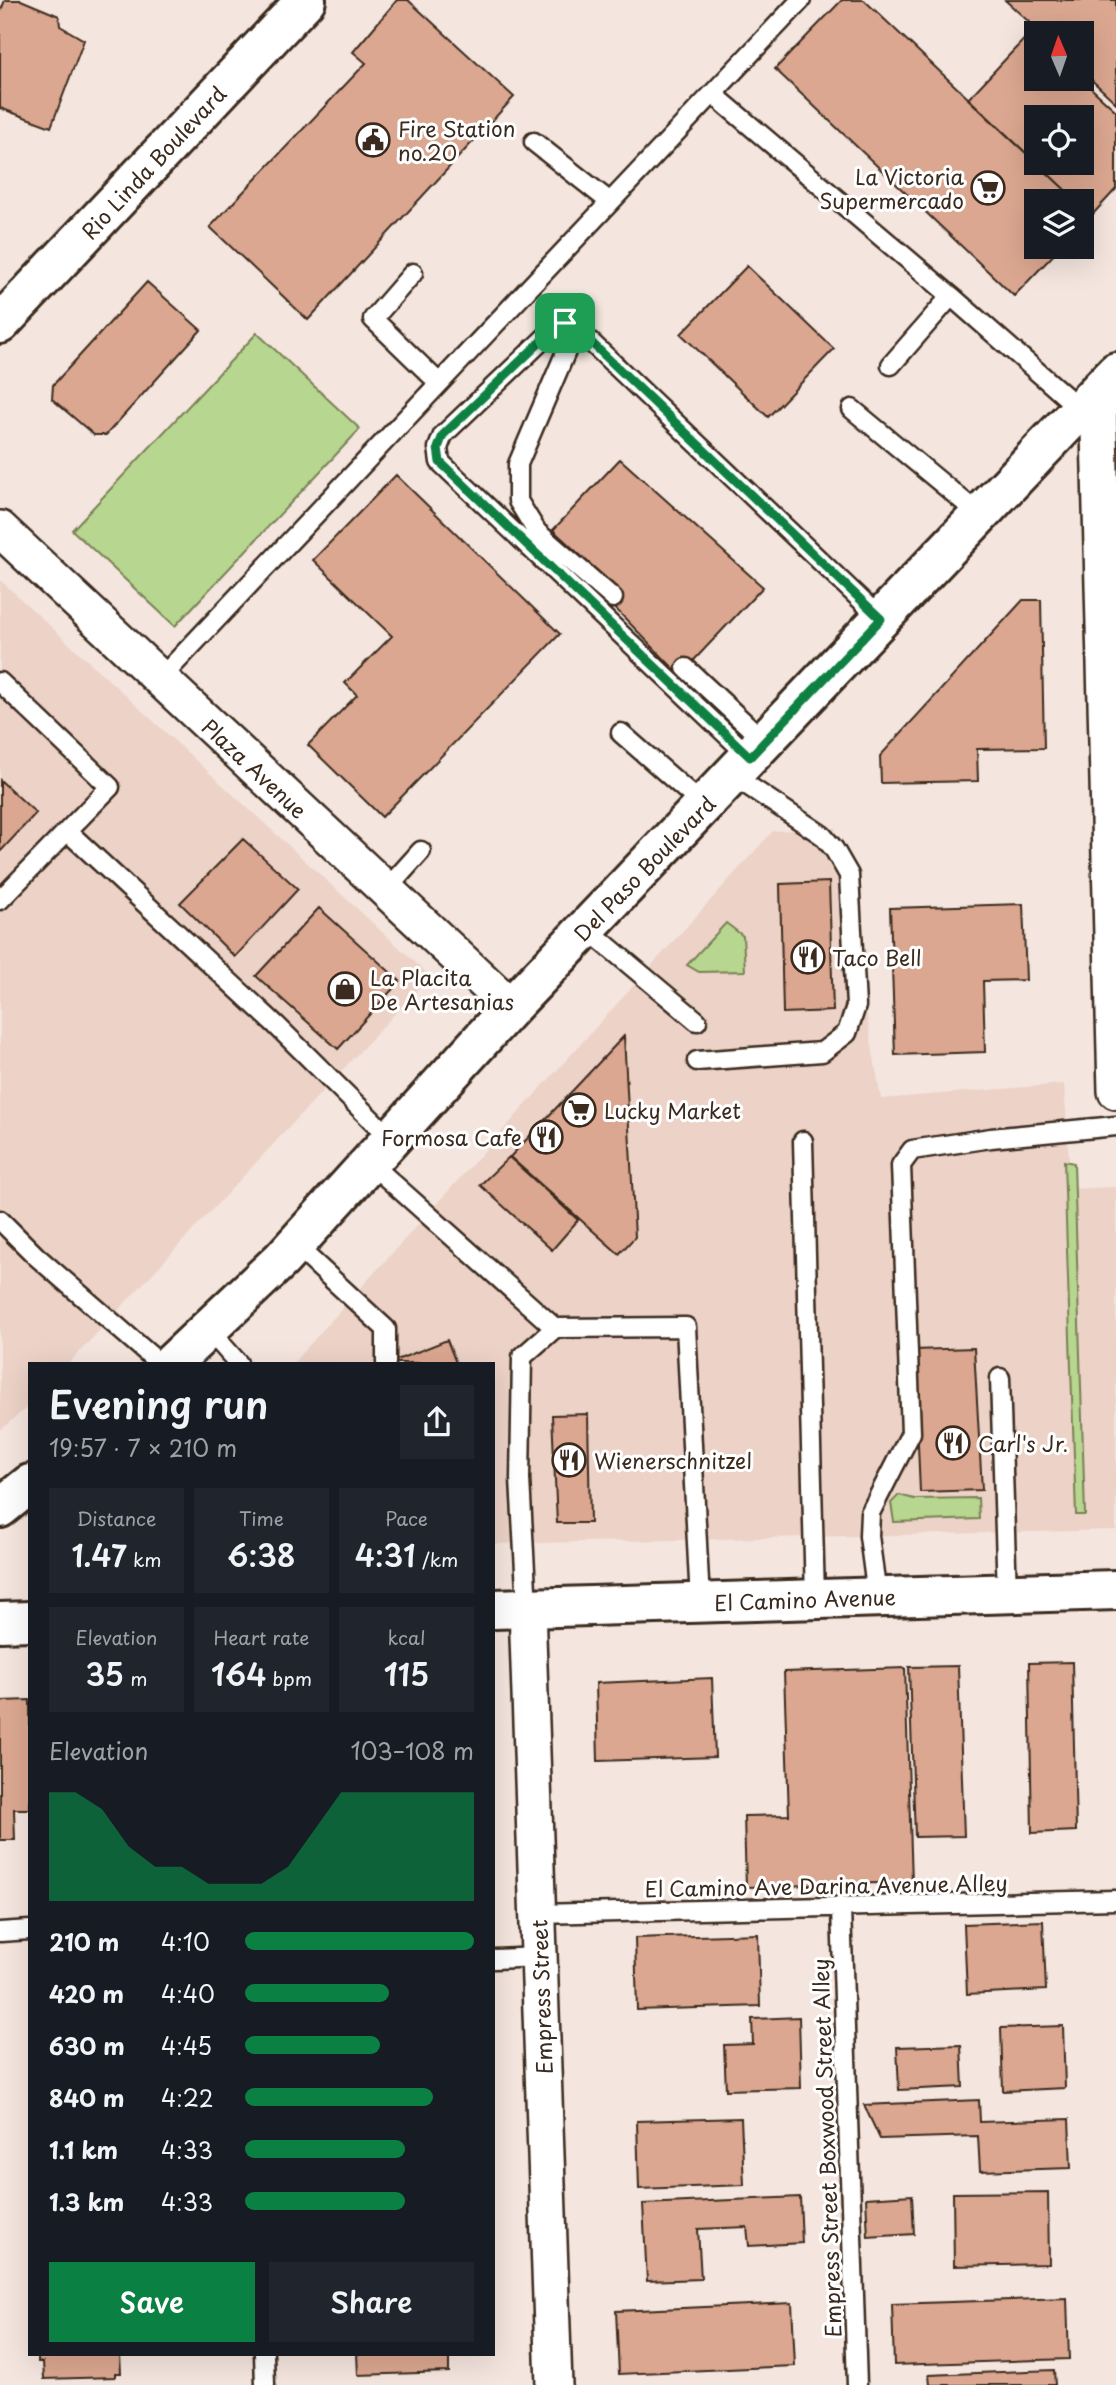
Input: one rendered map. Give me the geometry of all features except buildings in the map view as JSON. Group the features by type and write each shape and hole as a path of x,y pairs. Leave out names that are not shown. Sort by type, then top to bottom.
{"main road":[{"name":"Rio Linda Boulevard","path":"0,324 306,0"},
{"name":"Del Paso Boulevard","path":"173,1362 295,1245 511,1007 980,515 1102,392"},
{"path":"0,1508 28,1486"},
{"name":"El Camino Avenue","path":"510,1609 1116,1590"},
{"path":"0,1622 28,1621"}],"street":[{"path":"1102,392 1112,772 1116,1091"},
{"name":"Plaza Avenue","path":"0,529 511,1007"},
{"name":"Empress Street","path":"510,1609 538,1914 554,2385"}],"lane":[{"path":"160,679 802,0"},
{"path":"713,94 951,296 1102,392"},
{"path":"534,142 610,202"},
{"path":"413,273 373,319 439,383"},
{"path":"891,365 951,296"},
{"path":"697,1061 822,1052 847,1033 856,1006 849,875 834,849 749,758 440,462 438,448 443,435 554,329 565,323 576,328 881,619"},
{"path":"576,328 518,464 519,501 537,532 613,598"},
{"path":"852,409 980,515"},
{"path":"686,668 749,758"},
{"path":"0,682 110,787 0,900"},
{"path":"621,733 703,805"},
{"path":"67,831 276,1025 380,1150 555,1328"},
{"path":"386,890 421,851"},
{"path":"586,928 697,1021"},
{"path":"877,1596 869,1536 870,1513 911,1433 901,1165 912,1150 991,1138 1116,1126"},
{"path":"803,1141 815,1598"},
{"path":"0,1220 36,1256 158,1362"},
{"path":"295,1245 386,1329 386,1362"},
{"path":"510,1609 520,1479 522,1357 555,1328 686,1327 700,1602"},
{"path":"208,1329 237,1362"},
{"path":"1000,1378 1007,1594"},
{"name":"El Camino Ave Darina Avenue Alley","path":"538,1914 841,1909 1116,1900"},
{"name":"Empress Street Boxwood Street Alley","path":"841,1909 857,2385"},
{"path":"0,1932 28,1930"},
{"path":"495,1959 539,1957"},
{"path":"264,2356 265,2385"}],"shaded area":[{"path":"0,580 430,976 70,1362 28,1362 28,1407 0,1430"},
{"path":"835,828 881,1099 1064,1084 1071,1189 1116,1187 1116,1530 495,1544 495,1362 294,1362 773,831"}],"green space":[{"path":"257,333 360,429 175,626 72,530"},
{"path":"726,923 743,936 745,971 699,972 687,965"},
{"path":"1064,1161 1074,1163 1085,1515 1076,1515"},
{"path":"899,1495 914,1499 978,1498 979,1519 894,1522 891,1503"}],"place":[{"name":"Fire Station no.20","path":"373,140"},
{"name":"La Victoria Supermercado","path":"988,188"},
{"name":"Taco Bell","path":"808,957"},
{"name":"La Placita De Artesanias","path":"345,989"},
{"name":"Lucky Market","path":"579,1110"},
{"name":"Formosa Cafe","path":"546,1137"},
{"name":"Carl's Jr.","path":"953,1443"},
{"name":"Wienerschnitzel","path":"569,1460"}],"route":[{"path":"565,323 576,328 881,619 750,757 440,462 438,448 443,435 554,329 565,323"}]}
